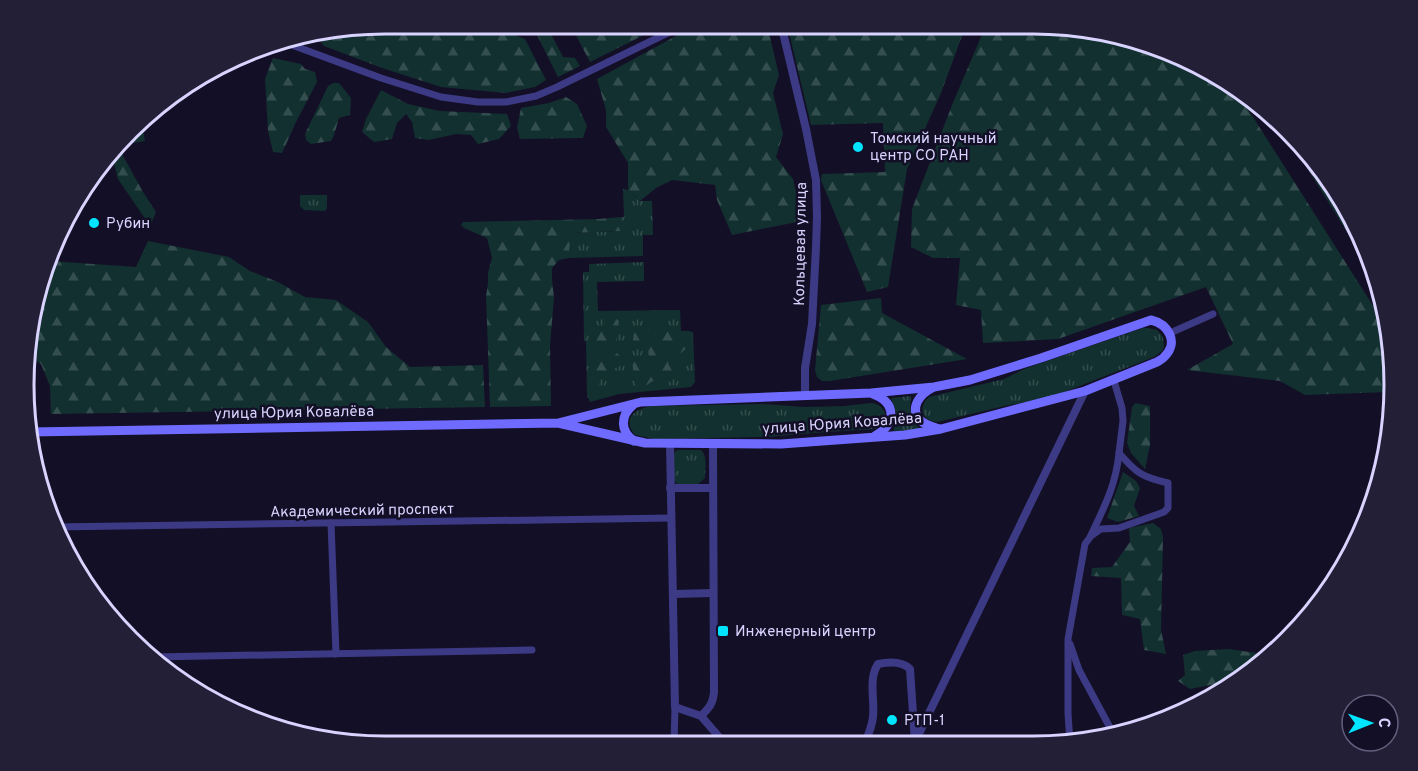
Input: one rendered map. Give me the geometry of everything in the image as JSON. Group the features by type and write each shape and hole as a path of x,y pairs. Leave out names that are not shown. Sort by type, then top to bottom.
{"main road":[{"name":"улица Юрия Ковалёва","path":"38,432 558,423 641,402 871,393 934,387 970,380 1151,321 1165,326 1172,341 1166,356 1114,381 1085,391 940,429 905,435 781,444 670,444 636,442 558,423"},
{"path":"934,387 920,396 916,403 916,410 922,422 940,429"},
{"path":"871,393 889,404 891,415 888,426 873,437"},
{"path":"636,442 627,435 623,423 630,407 641,402"}],"street":[{"path":"295,46 441,97 478,102 506,102 536,96 666,34"},
{"name":"Кольцевая улица","path":"783,34 816,180 816,247 812,324 805,368 805,396"},
{"path":"1170,333 1213,314"},
{"path":"1069,734 1068,639 1086,544 1108,500 1117,470 1123,421 1122,408 1114,381"},
{"path":"919,736 1085,391"},
{"path":"670,444 674,594 674,736"},
{"path":"700,716 710,707 714,692 712,444"},
{"path":"1091,536 1101,529 1119,528 1164,512 1168,507 1168,483 1139,473 1119,453"},
{"path":"670,488 713,488"},
{"name":"Академический проспект","path":"64,527 671,518"},
{"path":"331,523 336,654"},
{"path":"674,594 713,593"},
{"path":"1068,639 1079,670 1110,728"},
{"path":"163,657 531,650"},
{"path":"868,736 873,717 873,671 878,664 901,663 910,669 914,736"},
{"path":"1067,670 1072,666 1079,670"},
{"path":"675,707 700,716 718,736"}],"green space":[{"path":"512,34 525,39 546,80 535,87 506,93 441,87 324,46 320,41 363,35"},
{"path":"536,34 551,34 563,57 575,58 580,66 558,77"},
{"path":"575,34 646,34 590,62"},
{"path":"680,34 769,34 779,75 773,93 783,134 776,157 793,179 802,221 732,235 717,200 715,185 672,180 656,188 640,201 628,190 628,163 606,127 606,110 597,79"},
{"path":"789,34 963,34 941,93 907,169 888,287 867,292 821,180 822,174 885,172 883,123 811,125"},
{"path":"982,34 1055,35 1123,46 1167,61 1228,94 1247,108 1375,309 1383,363 1384,392 1305,395 1280,381 1187,370 1233,344 1206,287 1058,339 983,343 981,310 956,305 960,258 933,258 911,247 912,209"},
{"path":"273,58 301,64 305,69 315,72 317,82 282,153 273,152 268,131 265,79"},
{"path":"339,83 351,98 350,115 339,118 331,141 311,144 306,140 305,134 328,86"},
{"path":"381,90 408,104 440,111 507,114 511,126 499,139 478,144 471,135 456,134 429,140 415,138 412,122 406,114 397,123 392,139 374,142 362,132"},
{"path":"566,97 577,104 587,126 583,138 520,139 517,128 521,108"},
{"path":"143,131 145,141 132,143"},
{"path":"122,154 156,212 150,226 118,179 114,164"},
{"path":"1305,165 1324,190 1351,238"},
{"path":"623,189 628,190 640,201 652,201 653,235 643,235 643,256 569,258 569,233 621,231 621,217 624,217"},
{"path":"300,195 327,195 327,208 325,211 304,210 300,206"},
{"path":"621,217 621,231 570,233 569,258 559,260 552,268 554,298 550,345 551,406 490,407 486,296 492,258 487,238 464,228 461,225 463,222"},
{"path":"148,241 229,257 250,271 278,282 305,297 336,300 368,322 386,347 410,367 483,365 485,407 51,414 50,386 41,364 35,360 41,317 57,262 136,267"},
{"path":"644,262 644,281 597,282 598,311 680,310 681,332 693,332 695,382 691,387 619,394 590,402 587,395 586,341 584,341 583,272 589,272 589,264"},
{"path":"881,298 882,313 967,359 822,381 817,377 815,370 821,305"},
{"path":"607,316 619,321 615,349 608,352 608,357 612,358 617,353 621,357 620,366 599,377 598,390 592,392 591,341 601,330"},
{"path":"1143,328 1157,330 1163,337 1162,351 1154,357 1059,394 937,422 928,419 923,413 923,405 929,397 1004,379 1024,369"},
{"path":"667,331 690,331 693,338 687,348 668,363 674,378 669,382 661,378 644,387 635,385 632,360 646,362 649,358 645,344 638,346 633,340 634,333 655,335"},
{"path":"911,396 911,413 918,430 893,432 896,415 891,398"},
{"path":"871,403 881,407 885,415 883,424 873,429 768,437 654,439 635,435 630,424 632,415 641,409 653,406 763,404 804,407"},
{"path":"1135,403 1150,406 1150,445 1145,469 1131,453 1127,443 1132,407"},
{"path":"677,450 701,450 705,456 705,478 697,485 677,484 673,479 673,454"},
{"path":"1123,472 1136,481 1140,488 1134,506 1139,516 1118,522 1107,518"},
{"path":"1153,523 1161,529 1163,537 1161,630 1166,654 1144,650 1140,619 1122,615 1121,578 1091,576 1092,568 1112,567 1130,542 1129,528"},
{"path":"1229,649 1259,653 1216,684 1190,689 1178,681 1185,675 1183,655 1195,651"}],"place":[{"name":"Томский научный центр СО РАН","path":"858,147"},
{"name":"Рубин","path":"94,223"},
{"name":"Инженерный центр","path":"723,631"},
{"name":"РТП-1","path":"892,720"}]}
